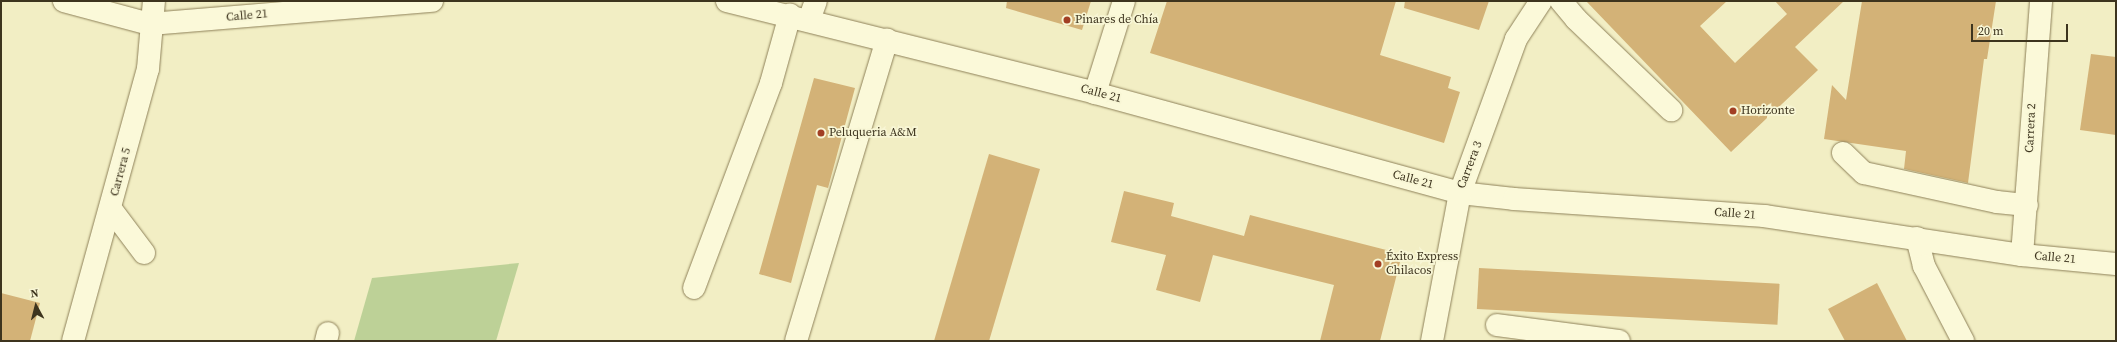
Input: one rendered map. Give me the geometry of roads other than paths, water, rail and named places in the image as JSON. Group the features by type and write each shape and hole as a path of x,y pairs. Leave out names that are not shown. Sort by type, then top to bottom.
{"street":[{"name":"Calle 21","path":"64,1 150,24 432,1"},
{"name":"Carrera 5","path":"72,341 111,209 148,69 150,24 154,1"},
{"name":"Calle 21","path":"727,1 805,12 887,39 1095,92 1460,193 1514,199 1764,216 2022,255 2116,264"},
{"path":"1095,92 1124,1"},
{"name":"Carrera 3","path":"1432,341 1460,193 1516,39 1541,1"},
{"path":"1561,1 1576,19 1671,110"},
{"name":"Carrera 2","path":"2022,255 2027,205 2041,1"},
{"path":"694,288 771,82 805,12"},
{"path":"796,341 887,39"},
{"path":"1844,153 1864,173 1997,202 2027,205"},
{"path":"111,209 144,253"},
{"path":"1917,238 1924,266 1963,341"},
{"path":"1498,325 1619,341"}],"place":[{"name":"Pinares de Chía","path":"1067,20"},
{"name":"Horizonte","path":"1733,111"},
{"name":"Peluqueria A&M","path":"821,133"},
{"name":"Éxito Express Chilacos","path":"1378,264"}]}
